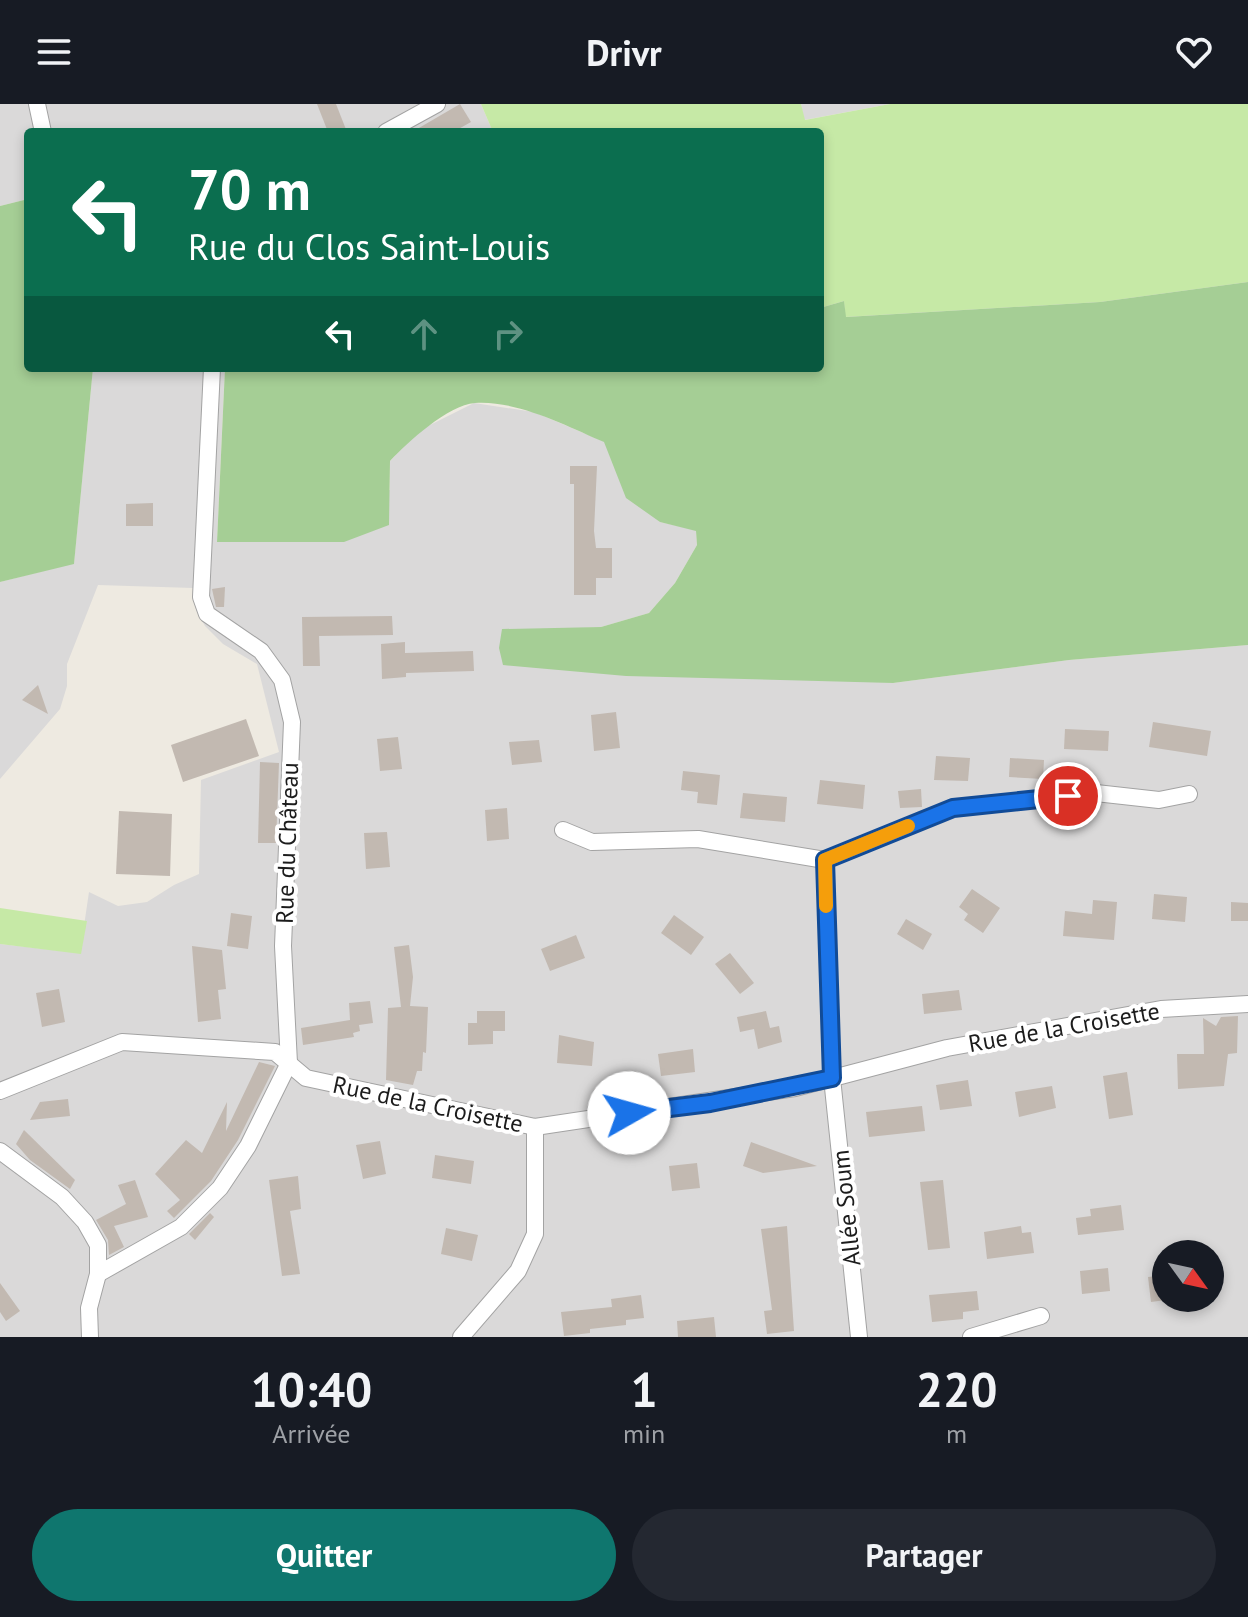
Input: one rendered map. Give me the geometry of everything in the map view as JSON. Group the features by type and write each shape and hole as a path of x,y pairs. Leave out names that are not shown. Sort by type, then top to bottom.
{"street":[{"path":"37,104 42,128"},
{"path":"393,128 437,104"},
{"name":"Rue du Château","path":"98,1274 181,1227 220,1188 248,1146 289,1063 283,946 292,722 282,680 261,651 207,614 201,597 212,372"},
{"path":"563,830 592,842 698,839 825,860 953,808 1096,793 1159,800 1189,794"},
{"name":"Allée Soum","path":"825,860 832,1078 859,1337"},
{"name":"Rue de la Croisette","path":"0,1091 122,1042 275,1052 306,1078 535,1127 710,1103 832,1078 947,1048 1161,1009 1248,1004"},
{"path":"461,1337 518,1271 535,1234 535,1127"},
{"path":"0,1151 62,1197 85,1222 98,1245 98,1274 89,1308 90,1337"},
{"path":"971,1337 1041,1316"}],"shaded area":[{"path":"0,104 481,104 491,128 24,128 24,200 0,206"},
{"path":"801,104 890,104 804,120"},
{"path":"93,372 225,372 217,541 390,490 390,461 420,430 474,403 534,412 605,442 614,462 660,522 696,530 697,545 675,583 649,613 601,627 569,629 893,683 1069,660 1248,645 1248,1337 0,1337 0,944 80,953 89,892 118,906 147,902 199,874 201,780 279,752 257,664 223,644 205,626 196,610 193,588 98,585 67,664 67,686 60,709 0,779 0,582 74,563"}],"green space":[{"path":"481,104 801,104 805,120 890,104 1248,104 1248,282 1100,302 845,317 844,301 824,307 824,128 491,128"},
{"path":"24,200 24,372 93,372 74,564 0,582 0,206"},
{"path":"1248,282 1248,645 1069,660 893,683 626,676 503,665 499,648 502,629 601,627 649,613 675,583 697,545 696,531 660,522 626,498 604,442 541,415 491,403 464,405 453,410 418,435 390,461 389,525 344,542 217,542 225,372 824,372 824,307 844,301 846,317 1100,302"},
{"path":"0,908 87,921 81,954 0,944"}],"building":[{"path":"317,104 336,104 345,128 326,128"},
{"path":"460,104 471,122 460,128 419,128"},
{"path":"570,466 597,466 596,548 612,548 612,578 596,578 596,595 574,595 574,484 570,484"},
{"path":"153,503 153,526 126,526 126,504"},
{"path":"225,587 224,607 216,607 212,589"},
{"path":"392,616 393,635 319,636 320,666 303,666 302,617"},
{"path":"405,642 405,653 473,651 474,671 406,673 406,677 382,679 381,644"},
{"path":"38,685 48,714 22,700"},
{"path":"616,712 620,748 594,751 591,715"},
{"path":"246,719 259,756 183,782 171,745"},
{"path":"1153,722 1211,731 1207,756 1149,747"},
{"path":"1065,729 1109,731 1108,751 1064,749"},
{"path":"398,737 402,769 380,771 377,739"},
{"path":"539,740 542,762 512,765 509,742"},
{"path":"936,756 970,758 968,781 934,780"},
{"path":"1010,758 1044,760 1043,779 1009,777"},
{"path":"260,762 279,763 276,843 258,843"},
{"path":"683,771 720,775 717,805 697,803 698,792 681,790"},
{"path":"820,780 865,785 863,809 817,804"},
{"path":"921,789 922,807 900,808 898,791"},
{"path":"743,793 787,797 785,822 740,818"},
{"path":"507,808 509,839 487,841 485,810"},
{"path":"119,811 172,814 170,876 116,874"},
{"path":"387,832 390,867 366,869 364,833"},
{"path":"972,889 1000,908 983,933 964,920 968,914 959,907"},
{"path":"1154,894 1187,897 1185,922 1152,919"},
{"path":"1093,900 1117,902 1114,940 1063,936 1065,911 1092,914"},
{"path":"1231,902 1248,903 1248,921 1231,921"},
{"path":"231,913 252,916 248,949 227,946"},
{"path":"674,915 704,937 691,955 661,933"},
{"path":"906,919 932,934 923,950 897,934"},
{"path":"576,935 585,958 550,971 541,949"},
{"path":"409,945 413,977 410,1006 428,1007 426,1053 423,1052 422,1071 417,1071 413,1085 386,1080 388,1008 401,1007 394,947"},
{"path":"192,946 222,950 226,989 218,990 221,1019 198,1022"},
{"path":"730,953 754,983 740,994 715,964"},
{"path":"59,989 65,1022 42,1027 36,993"},
{"path":"959,990 962,1010 924,1014 922,994"},
{"path":"370,1001 373,1023 359,1025 360,1031 353,1033 354,1037 303,1045 301,1028 350,1020 349,1003"},
{"path":"477,1011 505,1011 505,1031 493,1031 493,1044 468,1045 468,1023 477,1023"},
{"path":"766,1011 770,1028 779,1026 782,1042 758,1049 754,1029 740,1032 737,1017"},
{"path":"1238,1016 1237,1053 1228,1054 1224,1086 1178,1089 1177,1054 1204,1054 1203,1018 1216,1026 1221,1017"},
{"path":"559,1035 594,1042 592,1066 557,1063"},
{"path":"693,1049 695,1072 661,1076 658,1054"},
{"path":"259,1062 275,1066 238,1140 211,1181 174,1218 167,1211 180,1200 155,1174 186,1140 202,1153 227,1102 226,1131"},
{"path":"1127,1072 1133,1115 1109,1119 1103,1076"},
{"path":"968,1080 972,1106 940,1110 936,1085"},
{"path":"1052,1086 1056,1108 1019,1117 1015,1092"},
{"path":"68,1099 70,1116 30,1120 40,1102"},
{"path":"922,1106 925,1131 869,1137 866,1112"},
{"path":"24,1130 75,1180 70,1189 30,1160 16,1144"},
{"path":"380,1141 386,1174 363,1179 356,1145"},
{"path":"751,1142 817,1166 763,1173 743,1166"},
{"path":"435,1155 474,1161 471,1184 432,1178"},
{"path":"697,1163 700,1188 672,1191 669,1166"},
{"path":"298,1176 301,1209 290,1211 300,1274 282,1276 269,1180"},
{"path":"135,1180 148,1217 114,1226 124,1247 109,1255 108,1240 96,1220 126,1204 118,1185"},
{"path":"943,1180 950,1248 928,1250 920,1182"},
{"path":"1121,1205 1124,1230 1078,1235 1076,1218 1091,1216 1090,1209"},
{"path":"210,1213 214,1217 195,1240 189,1234"},
{"path":"787,1226 794,1331 767,1334 764,1311 772,1310 761,1229"},
{"path":"1021,1226 1022,1233 1031,1232 1034,1253 987,1259 984,1232"},
{"path":"446,1228 478,1235 472,1261 441,1254"},
{"path":"1108,1268 1110,1291 1082,1294 1080,1271"},
{"path":"1148,1277 1152,1277 1152,1302 1151,1302"},
{"path":"0,1283 20,1311 6,1321 0,1312"},
{"path":"977,1291 979,1310 963,1312 963,1319 932,1322 929,1295"},
{"path":"641,1295 644,1318 626,1320 626,1325 564,1336 561,1312 612,1307 611,1299"},
{"path":"714,1317 716,1337 678,1337 677,1321"}],"slow traffic":[{"path":"826,906 825,860 908,826"}],"route":[{"path":"629,1113 710,1103 832,1078 825,860 953,808 1068,796"}]}
